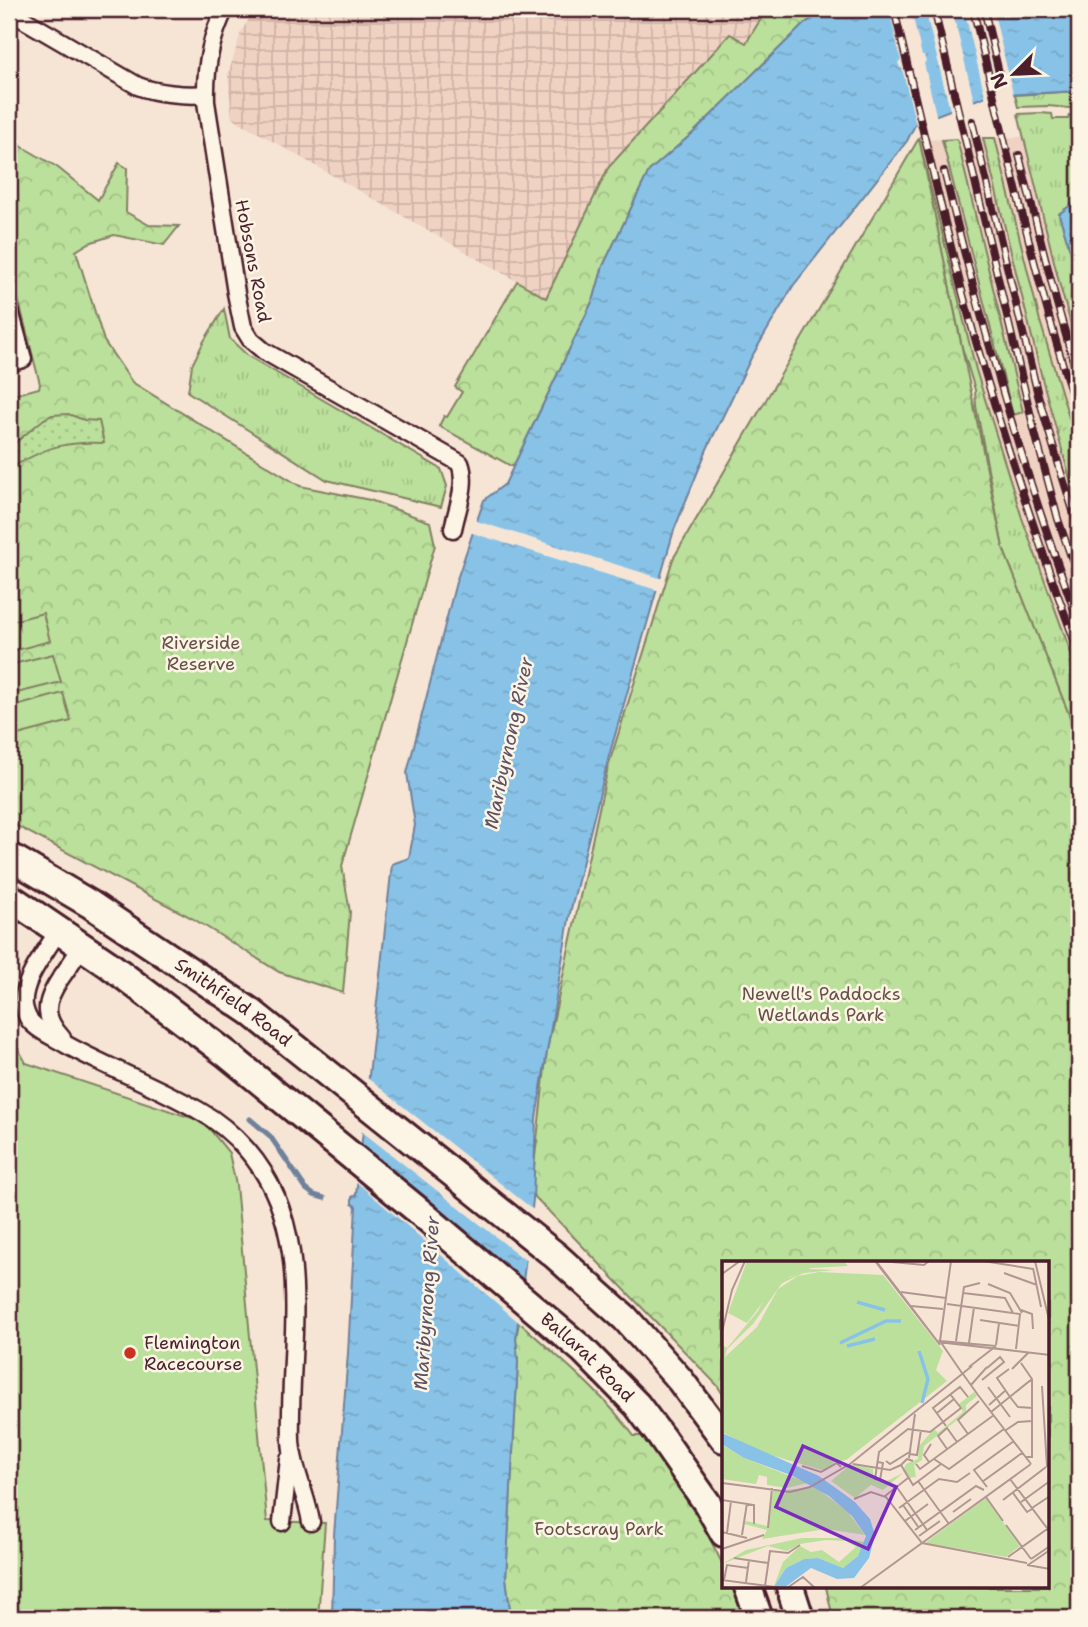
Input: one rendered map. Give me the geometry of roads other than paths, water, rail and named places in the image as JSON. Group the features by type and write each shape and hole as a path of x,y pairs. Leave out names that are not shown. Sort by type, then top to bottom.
{"highway":[{"name":"Smithfield Road","path":"9,856 90,904 251,1012 556,1256 625,1318 680,1380 722,1436"},
{"path":"9,897 82,946 90,904"},
{"path":"58,931 90,904"},
{"name":"Ballarat Road","path":"82,946 228,1055 420,1212 608,1374 636,1405 685,1469 722,1529"},
{"path":"748,1588 759,1618"},
{"path":"790,1588 800,1618"}],"street":[{"name":"Hobsons Road","path":"225,9 213,37 205,88 207,118 243,327 251,340 264,351 460,463 463,483 453,529"},
{"path":"9,12 135,85 189,95 205,88"},
{"path":"9,307 16,361"},
{"path":"58,931 26,985 24,1008 29,1020 84,1054 218,1123 249,1152 272,1187 284,1219 294,1284 295,1315 291,1438 282,1522"},
{"path":"82,946 51,994 47,1010 51,1023 60,1036 84,1054"},
{"path":"291,1438 311,1522"}],"water":[{"name":"Maribyrnong River","path":"826,9 1079,9 1079,91 986,96 916,123 907,141 793,286 751,358 707,449 674,530 609,756 570,913 536,1118 533,1200 516,1338 518,1362 506,1578 510,1618 332,1618 334,1535 356,1206 352,1204 352,1197 356,1195 392,864 409,858 415,825 407,773 456,582 484,500 505,484 594,298 603,266 649,171 694,132 804,24"},
{"path":"1079,203 1079,279 1059,214 1071,205"}],"waterway":[{"path":"250,1119 270,1136 306,1189 324,1198"}],"railway":[{"path":"894,9 960,283 986,377 1030,516 1079,653"},
{"path":"934,9 1034,429 1058,519 1079,580"},
{"path":"973,9 1035,265 1079,417"},
{"path":"984,9 1000,77"},
{"path":"972,121 1038,395 1079,530"},
{"path":"1019,155 1079,382"},
{"path":"944,171 1005,399 1079,623"}],"place":[{"name":"Flemington Racecourse","path":"130,1353"}],"park label":[{"name":"Riverside Reserve","path":"201,653"},
{"name":"Newell's Paddocks Wetlands Park","path":"821,1004"},
{"name":"Footscray Park","path":"599,1529"}]}
